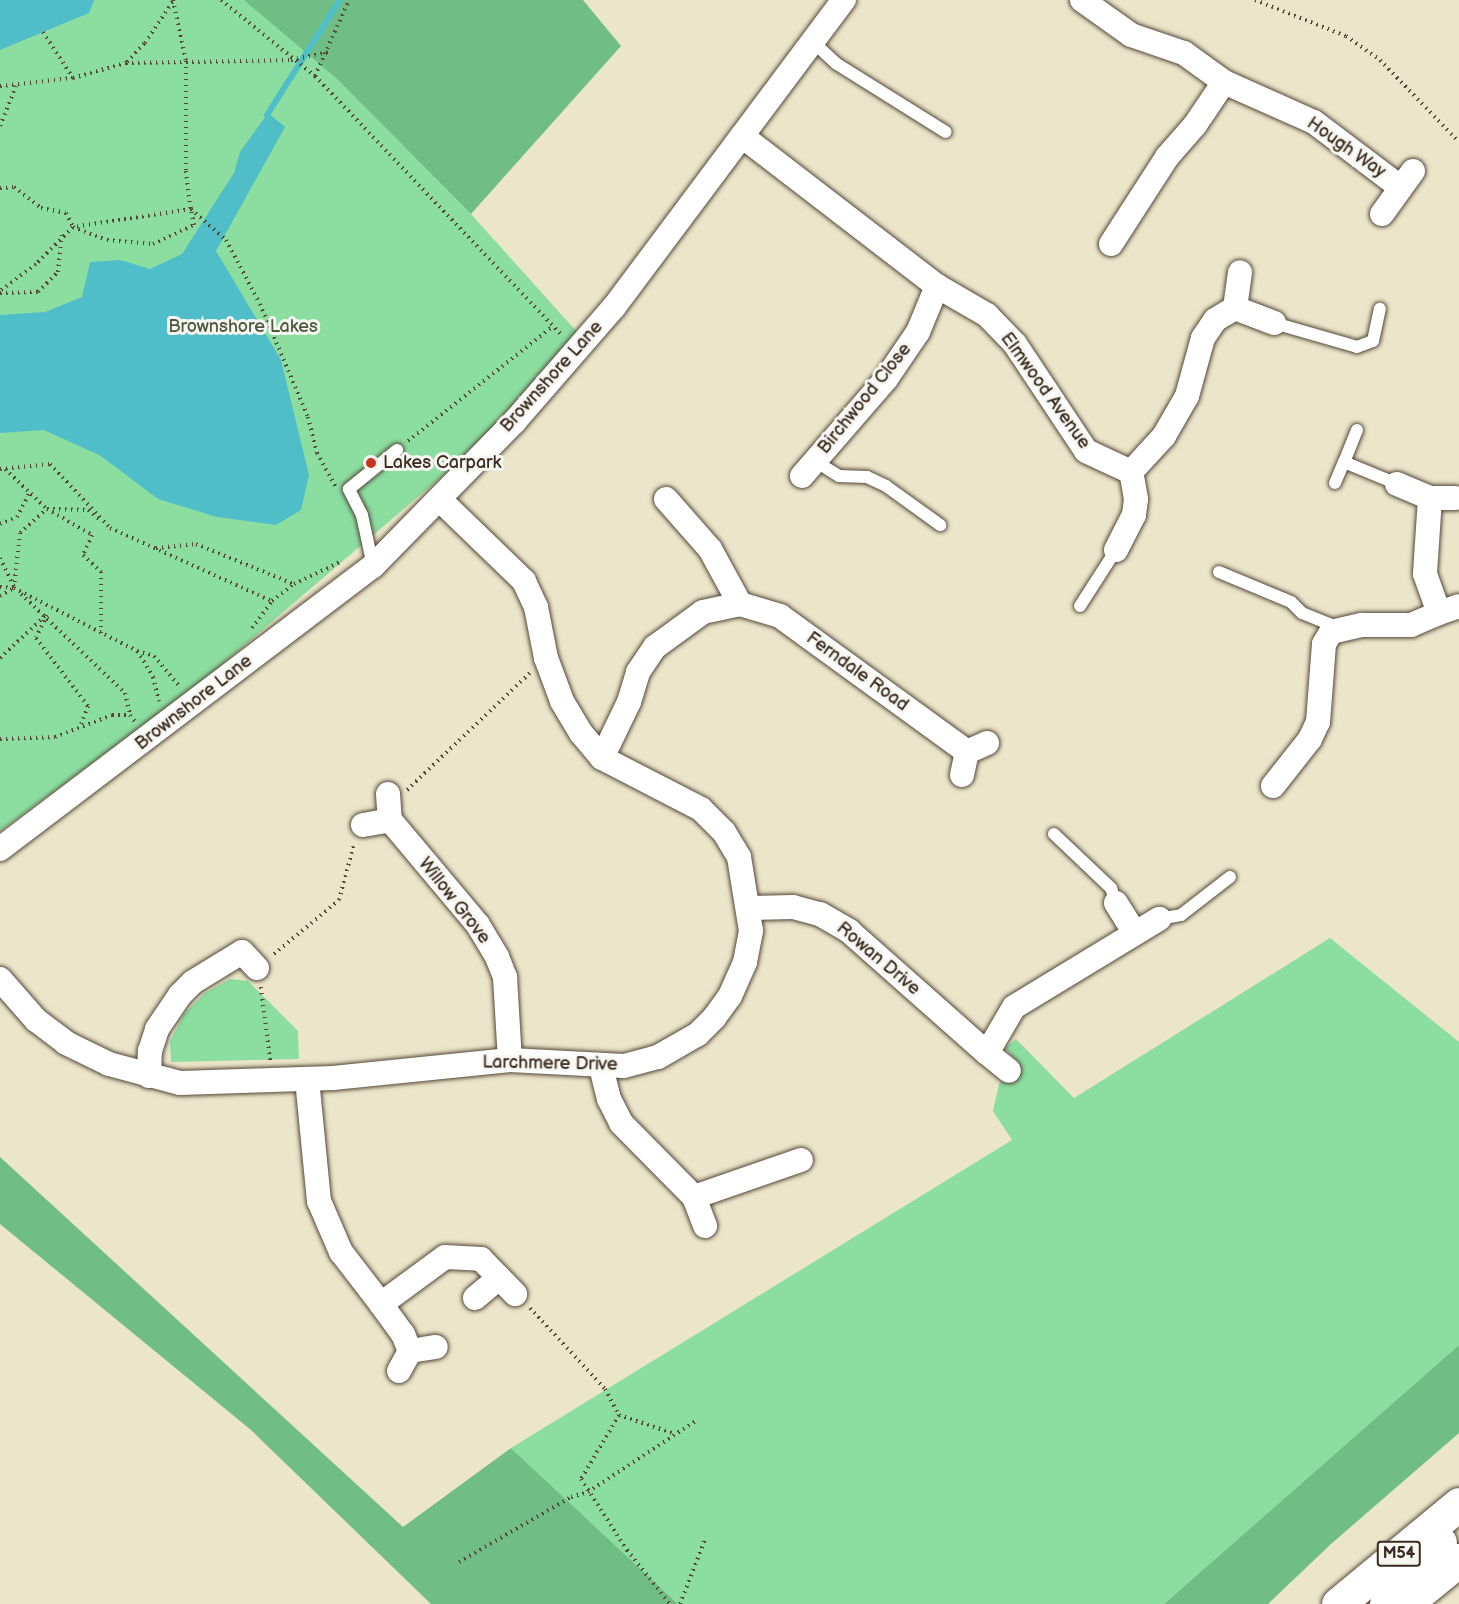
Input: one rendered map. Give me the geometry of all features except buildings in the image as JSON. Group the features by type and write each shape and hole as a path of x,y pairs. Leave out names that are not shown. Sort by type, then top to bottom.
{"highway":[{"name":"M54","path":"1338,1604 1459,1504"},
{"path":"1386,1604 1427,1553 1459,1525"},
{"path":"1405,1604 1459,1560"}],"street":[{"name":"Brownshore Lane","path":"0,849 372,560 439,499 576,349 685,216 811,40 844,0"},
{"name":"Hough Way","path":"1082,0 1131,35 1184,52 1224,82 1314,122 1407,179 1382,214"},
{"path":"1111,244 1167,157 1195,124 1224,82"},
{"name":"Elmwood Avenue","path":"742,136 937,286 987,315 1015,344 1086,451 1131,472"},
{"path":"1235,308 1240,272"},
{"name":"Birchwood Close","path":"806,474 886,379 918,332 937,286"},
{"path":"1235,308 1274,323"},
{"path":"1116,550 1134,515 1136,499 1131,472 1164,436 1186,396 1203,338 1215,320 1235,308"},
{"path":"1396,483 1430,498 1455,498"},
{"path":"1273,786 1310,739 1318,722 1324,644 1332,632 1341,628 1411,625 1449,609 1425,574 1430,498"},
{"name":"Larchmere Drive","path":"0,979 36,1020 66,1043 109,1064 180,1083 307,1079 510,1060 601,1067 658,1057 698,1034 714,1018 730,996 745,962 751,931 750,908 739,857 724,832 701,809 602,758 580,733 562,701 546,658 537,607 524,581 439,499"},
{"path":"666,499 710,549 741,604"},
{"name":"Ferndale Road","path":"602,758 629,702 638,672 654,646 703,612 741,604 780,616 972,757"},
{"path":"363,825 390,820 388,794"},
{"name":"Willow Grove","path":"390,820 478,925 497,957 505,977 510,1060"},
{"path":"1116,903 1134,932"},
{"name":"Rowan Drive","path":"750,908 793,907 820,914 849,931 1009,1071"},
{"path":"987,1053 1014,1007 1134,932 1159,919"},
{"path":"149,1076 150,1051 157,1029 180,995 193,982 242,952 257,968"},
{"path":"601,1067 609,1099 621,1123 694,1197 705,1226"},
{"path":"307,1079 319,1201 341,1252 403,1334 404,1361 436,1347"},
{"path":"694,1197 801,1160"},
{"path":"381,1304 445,1257 481,1259 507,1286 475,1298"}],"lane":[{"path":"811,40 837,64 946,132"},
{"path":"1274,323 1357,347 1373,341 1380,309"},
{"path":"1335,483 1357,430"},
{"path":"372,560 362,515 349,489 397,450"},
{"path":"1344,462 1396,483"},
{"path":"806,474 867,477 886,486 940,525"},
{"path":"1080,606 1116,550"},
{"path":"1219,572 1341,628"},
{"path":"1054,834 1111,888 1116,903"},
{"path":"1159,919 1181,915 1230,877"}],"path":[{"path":"0,188 14,187 41,208 66,213 73,227 107,240 153,244 194,225 186,171 186,61 173,0"},
{"path":"126,63 146,43 173,0"},
{"path":"222,0 291,60 315,76 576,349"},
{"path":"315,76 328,52 349,0"},
{"path":"1255,0 1346,36 1372,54 1459,142"},
{"path":"43,32 73,78"},
{"path":"0,86 73,78 126,63 291,60 328,52"},
{"path":"0,126 16,86"},
{"path":"0,292 36,264 62,235 73,227 190,209 226,240 260,304 308,417 317,453 339,495"},
{"path":"0,292 38,292 58,272 62,235"},
{"path":"397,450 553,326"},
{"path":"3,469 50,464 110,528"},
{"path":"3,469 47,509 92,535 83,555 101,572 101,633"},
{"path":"0,524 17,517 29,493"},
{"path":"14,588 20,533 47,509 88,510 110,528 272,601"},
{"path":"156,548 196,544 294,584"},
{"path":"0,558 14,588 47,615 125,693 130,715 138,728"},
{"path":"247,635 272,601 294,584 334,562 372,560"},
{"path":"0,587 14,588 137,651 154,656 178,685"},
{"path":"0,596 14,588"},
{"path":"0,658 47,615"},
{"path":"47,615 36,638 88,706 81,725"},
{"path":"137,651 153,677 164,709"},
{"path":"388,794 406,791 546,658"},
{"path":"0,739 55,737 81,725 112,715 130,715"},
{"path":"273,1079 257,968 339,900 363,825"},
{"path":"507,1286 605,1389 619,1415 676,1434"},
{"path":"619,1415 581,1479 588,1492 670,1604"},
{"path":"459,1562 572,1497 588,1492 697,1420"},
{"path":"681,1604 705,1537"}],"green space":[{"name":"Brownshore Lakes","path":"0,0 369,0 336,78 471,214 578,333 489,436 191,691 0,831"},
{"path":"244,0 583,0 621,46 471,214 336,78"},
{"path":"1330,938 1459,1042 1459,1345 1164,1604 678,1604 511,1448 1012,1140 993,1111 999,1084 1019,1063 1005,1048 1016,1039 1074,1098"},
{"path":"230,979 248,981 298,1031 299,1059 171,1062 170,1041 185,1013 205,993"},
{"path":"0,1157 403,1527 511,1448 678,1604 431,1604 251,1430 0,1224"},
{"path":"1459,1345 1459,1433 1331,1544 1268,1604 1164,1604"}],"water":[{"path":"0,0 94,0 89,13 0,50"},
{"path":"268,113 285,127 216,251 281,360 309,475 301,510 276,525 217,517 158,499 101,456 44,430 0,433 0,315 45,312 82,297 90,262 120,260 150,269 182,254 234,173 240,152"}],"waterway":[{"path":"267,115 340,0"}],"place":[{"name":"Lakes Carpark","path":"371,463"}]}
